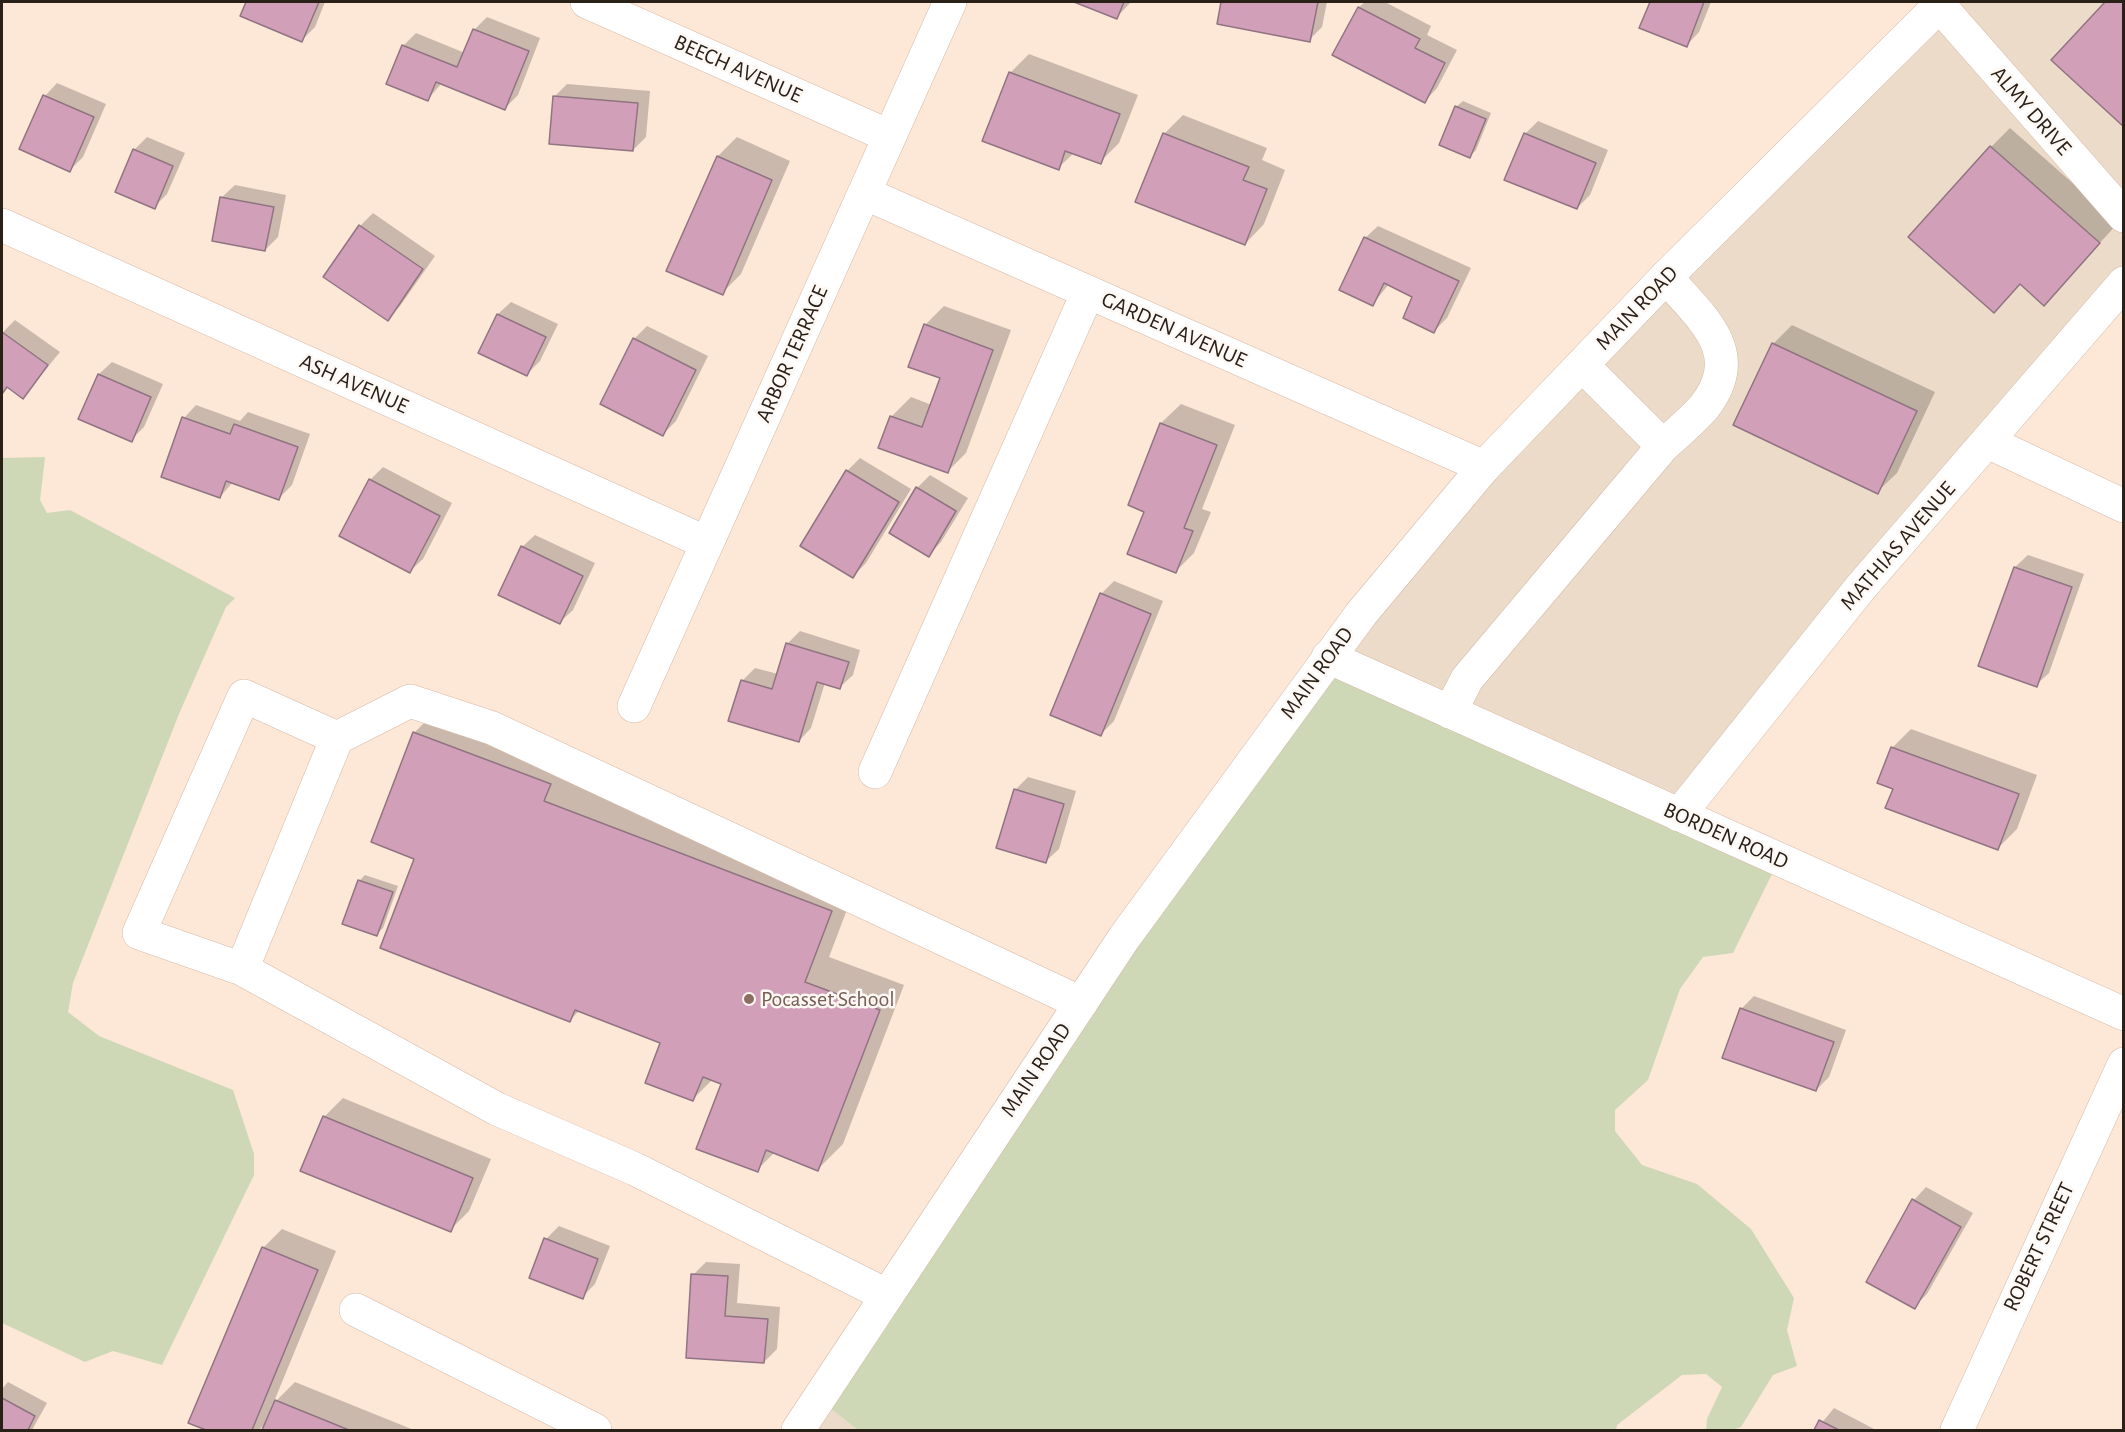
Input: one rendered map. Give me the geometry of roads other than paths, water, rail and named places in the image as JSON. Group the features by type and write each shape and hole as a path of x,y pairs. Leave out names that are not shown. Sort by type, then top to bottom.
{"street":[{"name":"BEECH AVENUE","path":"587,2 890,136"},
{"name":"ARBOR TERRACE","path":"634,706 950,2"},
{"name":"ALMY DRIVE","path":"1941,3 2124,216"},
{"name":"MAIN ROAD","path":"798,1431 1081,1003 1198,835 1361,614 1484,467 1666,277 1941,3"},
{"name":"GARDEN AVENUE","path":"864,192 1484,467"},
{"name":"ASH AVENUE","path":"2,225 707,543"},
{"path":"1450,712 1467,679 1663,446 1703,408 1719,383 1724,362 1719,346 1707,325 1666,277"},
{"name":"MATHIAS AVENUE","path":"1679,815 1861,587 2124,283"},
{"path":"875,771 1088,292"},
{"path":"1582,365 1663,446"},
{"path":"1988,442 2124,506"},
{"name":"BORDEN ROAD","path":"1328,657 2124,1014"},
{"path":"338,738 244,696 139,933 242,969 497,1109 635,1169 886,1295"},
{"path":"242,969 338,738 410,701 492,728 1081,1003"},
{"name":"ROBERT STREET","path":"1957,1431 2124,1064"},
{"path":"356,1310 595,1431"}],"place":[{"name":"Pocasset School","path":"749,999"}]}
